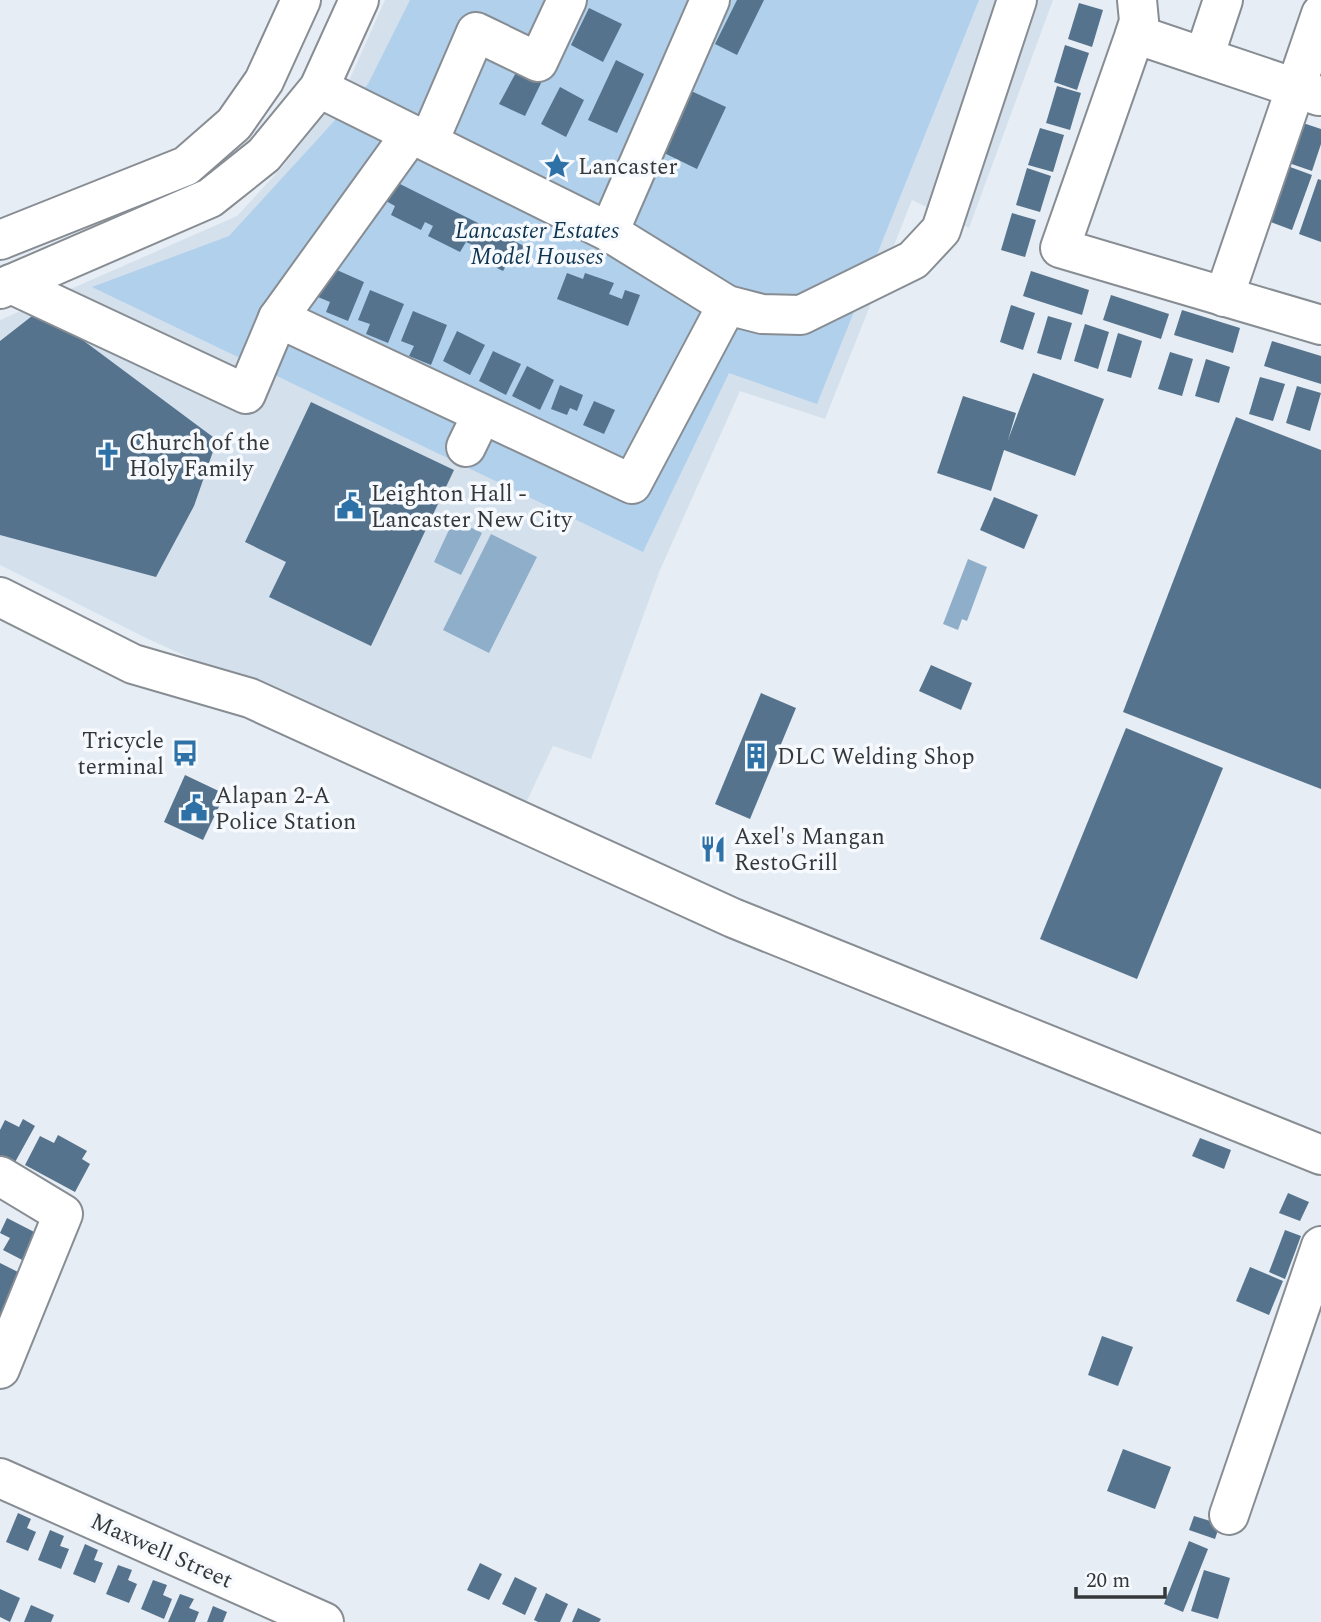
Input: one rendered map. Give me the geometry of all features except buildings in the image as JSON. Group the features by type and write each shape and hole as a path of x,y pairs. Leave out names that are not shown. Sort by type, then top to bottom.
{"street":[{"path":"0,240 186,166 234,124 264,81 301,0"},
{"path":"5,287 210,198 264,155 319,88 359,0"},
{"path":"5,287 246,394 278,318 419,138 475,32 538,62 567,0"},
{"path":"609,232 710,0"},
{"path":"319,88 609,232 727,305 762,314 801,315 913,260 941,230 1017,0"},
{"path":"1204,57 1223,0"},
{"path":"1224,297 1308,93 1321,14"},
{"path":"1308,93 1204,57 1136,17 1060,248 1321,325"},
{"path":"278,318 474,431 625,498 727,305"},
{"path":"0,597 133,664 250,698 733,918 1321,1155"},
{"path":"0,1176 63,1214 0,1369"},
{"path":"1229,1515 1321,1246"},
{"name":"Maxwell Street","path":"0,1478 324,1622"}],"shaded area":[{"path":"385,0 1053,0 969,228 912,200 825,419 740,391 660,570 591,759 553,746 523,809 146,638 0,565 0,320 237,216 284,165 348,83"},
{"path":"454,519 482,533 461,575 434,562"},
{"path":"491,534 537,557 489,653 443,630"},
{"path":"968,559 987,567 967,621 962,619 958,630 943,624"}],"green space":[{"name":"Lancaster Estates Model Houses","path":"410,0 979,0 817,404 729,373 643,552 92,287 229,236 368,84"}],"place":[{"name":"Lancaster","path":"557,166"},
{"name":"Church of the Holy Family","path":"108,455"},
{"name":"Leighton Hall - Lancaster New City","path":"350,506"},
{"name":"Tricycle terminal","path":"185,753"},
{"name":"DLC Welding Shop","path":"756,756"},
{"name":"Alapan 2-A Police Station","path":"194,808"},
{"name":"Axel's Mangan RestoGrill","path":"713,849"}]}
